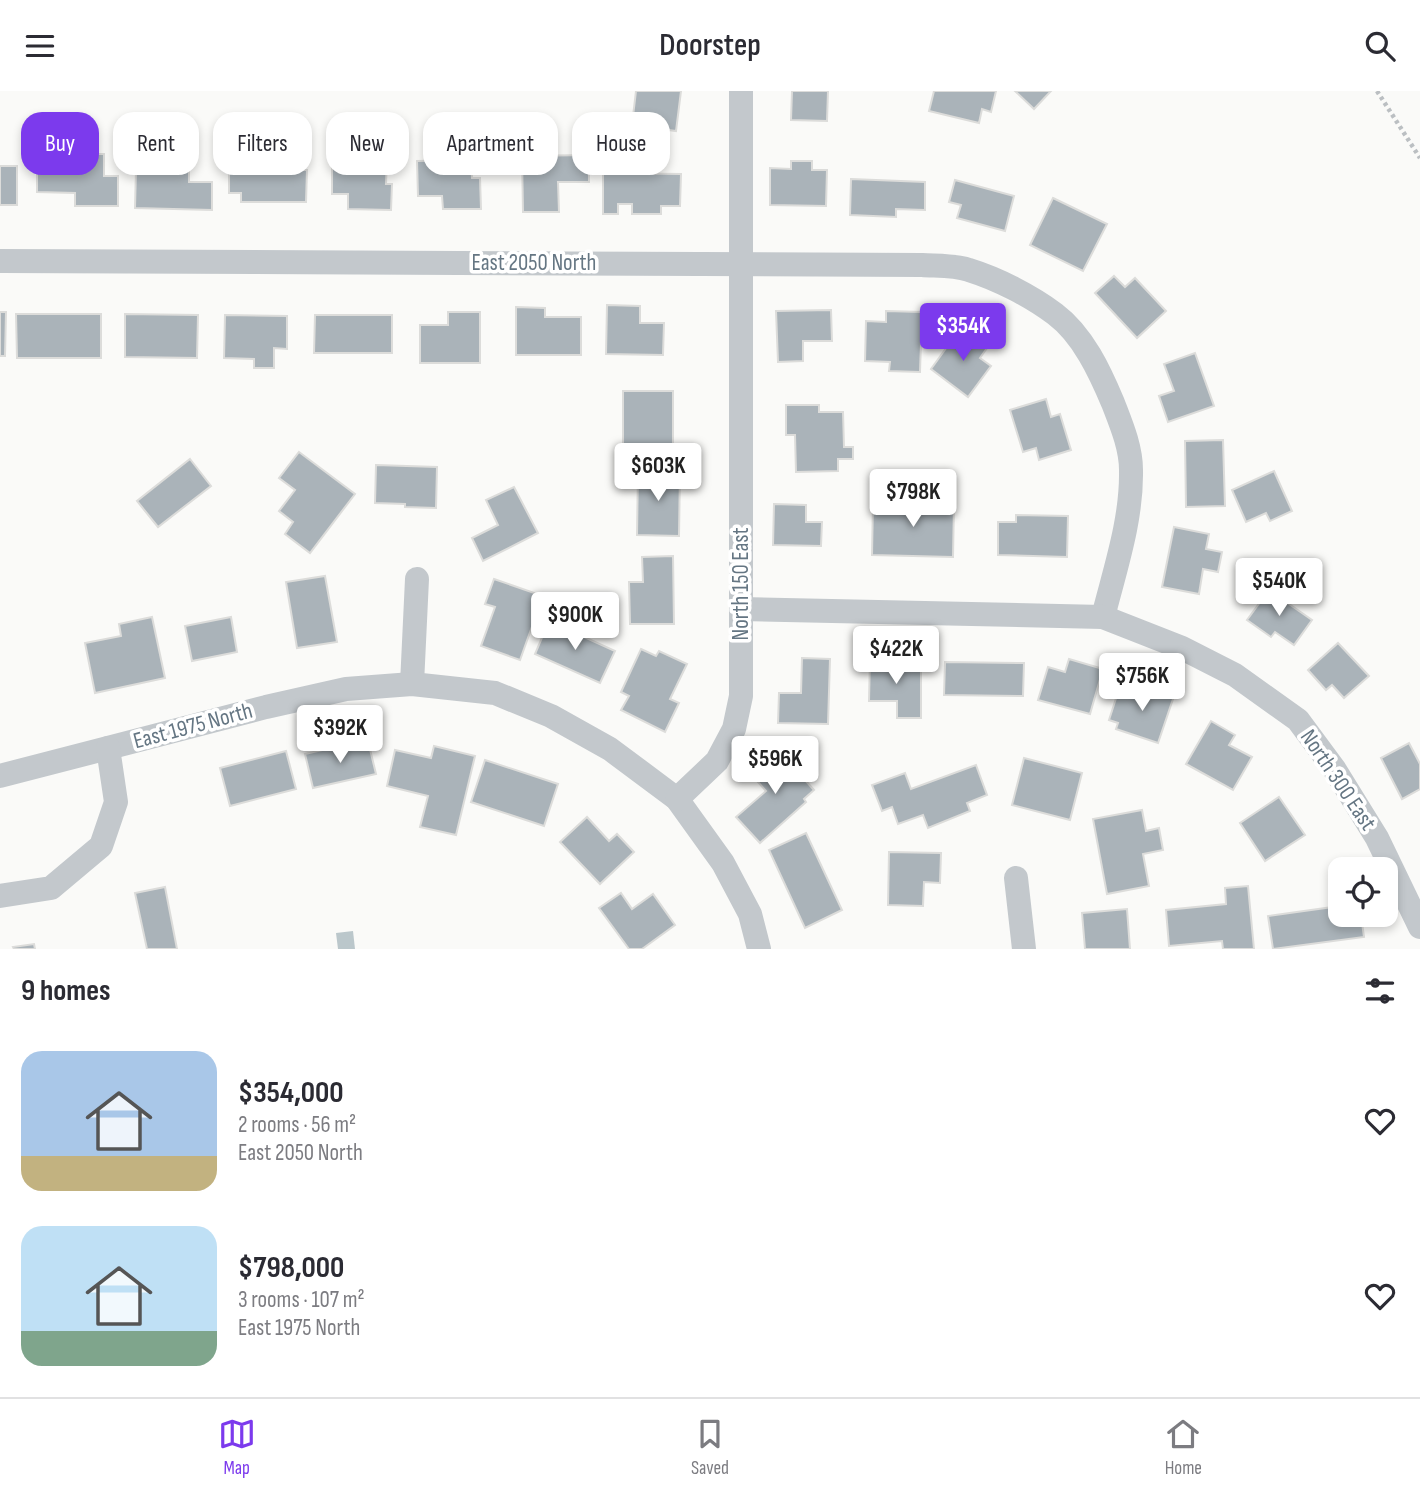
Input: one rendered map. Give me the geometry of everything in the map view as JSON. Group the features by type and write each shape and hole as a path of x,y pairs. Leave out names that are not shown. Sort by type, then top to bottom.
{"street":[{"name":"North 150 East","path":"677,799 717,761 734,730 741,696 741,91"},
{"name":"East 2050 North","path":"0,261 922,265 967,269 1012,288 1056,315 1092,358 1123,428 1131,468 1129,514 1102,617"},
{"path":"412,684 417,579"},
{"path":"741,609 1102,617"},
{"name":"North 300 East","path":"1102,617 1182,647 1235,675 1298,720 1335,770 1377,838 1420,927"},
{"name":"East 1975 North","path":"0,776 346,688 412,684 495,693 551,716 610,749 677,799"},
{"path":"0,896 51,888 101,846 116,802 108,748"},
{"path":"677,799 728,873 750,914 759,949"},
{"path":"1016,878 1024,949"}],"path":[{"path":"1377,91 1420,158"}],"shaded area":[{"path":"353,931 355,949 338,949 336,933"}],"building":[{"path":"636,91 681,91 676,131 670,130 670,112 634,112"},
{"path":"792,91 828,91 827,121 791,120"},
{"path":"934,91 996,91 991,112 982,109 979,123 929,111"},
{"path":"1015,91 1051,91 1034,109"},
{"path":"99,154 104,154 104,176 118,176 118,206 75,206 75,193 37,192 37,175 99,175"},
{"path":"558,155 572,155 572,175 589,175 589,182 558,182 559,212 523,212 522,175 558,175"},
{"path":"417,161 423,161 423,175 472,175 472,178 480,178 481,209 443,209 442,196 418,196"},
{"path":"791,161 812,161 812,170 827,170 826,206 770,205 770,168 791,169"},
{"path":"0,166 17,166 17,205 0,205"},
{"path":"681,174 680,206 661,206 661,214 632,214 632,204 618,204 618,214 603,214 603,175"},
{"path":"136,175 189,175 189,182 212,182 212,210 135,208"},
{"path":"229,175 307,175 306,202 241,202 241,193 229,193"},
{"path":"332,175 386,175 386,184 392,184 391,210 348,209 348,194 332,194"},
{"path":"851,179 925,182 925,210 896,209 896,217 850,215"},
{"path":"955,180 1014,196 1005,231 957,218 961,205 949,202"},
{"path":"1053,198 1107,224 1083,271 1030,245"},
{"path":"1114,276 1125,287 1135,278 1166,311 1137,338 1095,293"},
{"path":"607,305 640,306 640,323 664,323 663,355 606,354"},
{"path":"516,307 545,308 545,317 581,317 581,355 516,355"},
{"path":"831,310 832,341 803,341 803,361 778,362 776,311"},
{"path":"886,311 922,312 920,372 889,371 890,362 865,361 866,321 886,322"},
{"path":"0,312 6,312 5,356 0,356"},
{"path":"448,312 480,312 480,363 420,363 420,325 448,325"},
{"path":"16,314 101,314 101,358 17,358"},
{"path":"125,314 198,315 197,358 125,357"},
{"path":"225,315 287,316 287,349 274,348 274,368 254,368 254,359 224,358"},
{"path":"315,315 392,315 392,353 314,353"},
{"path":"960,329 987,348 980,358 991,366 968,397 931,369"},
{"path":"1195,353 1214,406 1168,422 1159,396 1174,391 1164,364"},
{"path":"623,391 673,391 673,452 623,452"},
{"path":"1046,399 1051,417 1060,414 1071,450 1039,460 1036,448 1023,452 1010,410"},
{"path":"786,405 819,405 819,412 843,412 844,447 853,447 853,459 838,459 838,471 796,472 795,435 786,435"},
{"path":"1223,440 1225,506 1186,507 1185,441"},
{"path":"299,452 355,494 310,553 285,534 293,522 279,511 295,490 279,478"},
{"path":"190,459 211,486 158,527 137,501"},
{"path":"376,465 437,467 436,508 375,503"},
{"path":"638,470 680,471 679,536 637,535"},
{"path":"1274,471 1292,511 1270,521 1266,513 1246,522 1232,490"},
{"path":"514,487 538,533 483,561 472,538 498,525 486,500"},
{"path":"873,502 954,504 953,557 872,555"},
{"path":"774,504 806,505 806,522 822,522 821,546 773,545"},
{"path":"1016,515 1068,516 1067,557 998,555 998,522 1016,522"},
{"path":"1174,527 1209,534 1206,549 1222,552 1218,572 1203,569 1199,594 1162,587"},
{"path":"673,556 674,624 630,624 629,582 643,582 642,557"},
{"path":"325,576 337,642 297,648 286,582"},
{"path":"494,579 543,596 520,660 481,646 495,607 485,604"},
{"path":"1269,590 1312,620 1294,645 1275,632 1271,637 1247,620"},
{"path":"152,617 165,678 95,693 85,643 121,636 119,624"},
{"path":"231,617 237,652 192,661 185,626"},
{"path":"549,621 615,651 600,683 535,654"},
{"path":"1338,643 1369,676 1344,698 1332,685 1326,690 1308,670"},
{"path":"641,649 656,656 659,651 687,664 670,699 679,703 665,732 621,710 629,696 621,692"},
{"path":"802,658 830,659 828,724 778,723 779,693 801,693"},
{"path":"870,658 896,658 896,666 921,666 921,718 897,718 897,701 869,701"},
{"path":"1069,659 1103,669 1090,714 1038,700 1048,667 1065,672"},
{"path":"945,662 1024,663 1023,696 944,695"},
{"path":"1142,685 1174,696 1158,743 1116,729 1118,723 1109,720 1119,689 1139,696"},
{"path":"1211,721 1235,735 1229,745 1252,757 1233,790 1186,764"},
{"path":"1409,743 1420,764 1420,789 1402,799 1381,758"},
{"path":"348,744 349,749 369,745 376,774 313,788 305,754"},
{"path":"434,746 475,756 456,835 420,827 428,796 387,786 395,750 431,758"},
{"path":"777,749 814,790 804,799 806,802 760,843 736,817 766,791 750,773"},
{"path":"286,751 296,789 230,806 220,768"},
{"path":"1024,758 1082,773 1070,820 1012,805"},
{"path":"485,760 558,784 544,826 471,802"},
{"path":"976,765 987,795 967,803 970,811 928,828 923,815 898,824 892,807 882,811 872,785 905,773 911,789"},
{"path":"1279,797 1305,835 1265,861 1240,823"},
{"path":"1142,810 1146,831 1159,828 1163,850 1143,854 1149,886 1107,894 1093,819"},
{"path":"587,817 609,841 617,834 634,852 600,884 560,842"},
{"path":"806,833 842,910 805,928 769,850"},
{"path":"889,852 941,853 940,883 924,882 923,906 888,905"},
{"path":"1248,886 1254,949 1223,949 1222,941 1169,946 1166,910 1226,904 1225,888"},
{"path":"165,887 177,949 147,949 135,893"},
{"path":"621,893 632,909 653,894 675,925 642,949 629,949 599,908"},
{"path":"1328,908 1328,927 1363,927 1364,937 1273,949 1268,916"},
{"path":"1127,909 1130,949 1085,949 1082,913"},
{"path":"34,944 35,949 13,947"}]}
